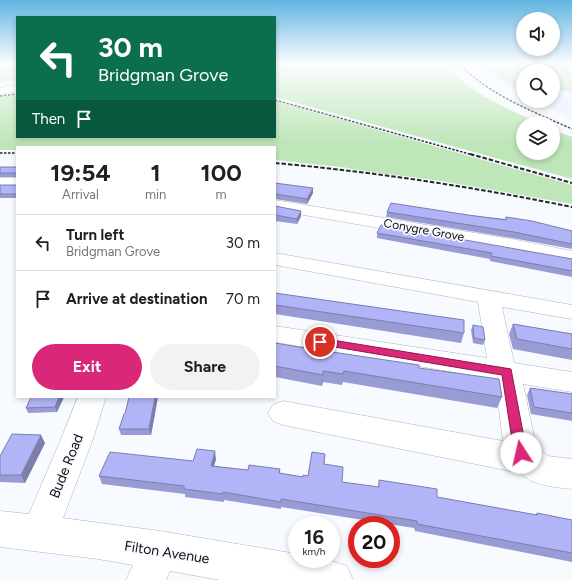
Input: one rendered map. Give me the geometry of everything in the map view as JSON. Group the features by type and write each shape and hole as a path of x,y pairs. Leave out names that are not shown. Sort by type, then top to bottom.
{"street":[{"path":"0,183 16,183"},
{"name":"Conygre Grove","path":"276,205 512,245 572,257"},
{"path":"276,259 572,312"},
{"path":"489,298 521,453 535,466 547,471 572,474"},
{"path":"276,334 572,382"},
{"name":"Bude Road","path":"38,533 78,439 92,398"},
{"path":"283,413 527,460"},
{"name":"Filton Avenue","path":"0,529 98,540 153,565 333,580"}],"shaded area":[{"path":"560,90 572,90 572,119 549,108 560,108"}],"green space":[{"path":"276,90 475,90 500,105 523,116 516,116 516,160 560,160 560,133 572,137 572,179 276,97"},
{"path":"560,90 572,90 560,91"},
{"path":"16,94 16,138 276,138 276,101 572,185 572,204 441,181 349,168 276,160 276,146 16,146 16,150 0,150 0,97"}],"building":[{"path":"0,167 16,167 16,173 0,173"},
{"path":"276,183 313,188 307,199 276,194"},
{"path":"0,185 16,185 16,194 0,194"},
{"path":"391,203 506,220 506,217 532,221 572,231 572,244 514,232 387,212"},
{"path":"276,206 301,211 297,219 276,215"},
{"path":"381,225 572,259 572,271 491,256 492,253 377,233"},
{"path":"276,293 464,320 464,333 276,305"},
{"path":"513,324 572,334 572,349 517,339"},
{"path":"473,325 483,327 485,340 474,338"},
{"path":"276,343 419,365 419,368 499,379 502,397 344,371 343,374 323,371 323,375 276,366"},
{"path":"530,388 572,394 572,413 534,407"},
{"path":"31,398 59,398 55,407 26,408"},
{"path":"129,398 155,398 149,429 119,429 125,414"},
{"path":"12,434 41,435 21,475 0,475 0,456"},
{"path":"197,449 215,451 211,466 248,470 249,465 280,469 279,473 303,477 303,475 308,476 312,452 325,454 324,464 343,467 342,482 379,487 379,480 437,489 437,497 572,520 572,553 417,524 417,521 400,518 400,516 386,516 281,499 281,502 223,492 223,494 184,489 184,486 99,476 110,452 193,461"}],"railway":[{"path":"492,90 527,109 572,129"},
{"path":"0,96 16,94"},
{"path":"276,100 473,155"},
{"path":"0,153 16,153"},
{"path":"470,154 572,183"},
{"path":"276,163 424,181 572,207"}],"route":[{"path":"320,342 507,372 521,453"}]}
